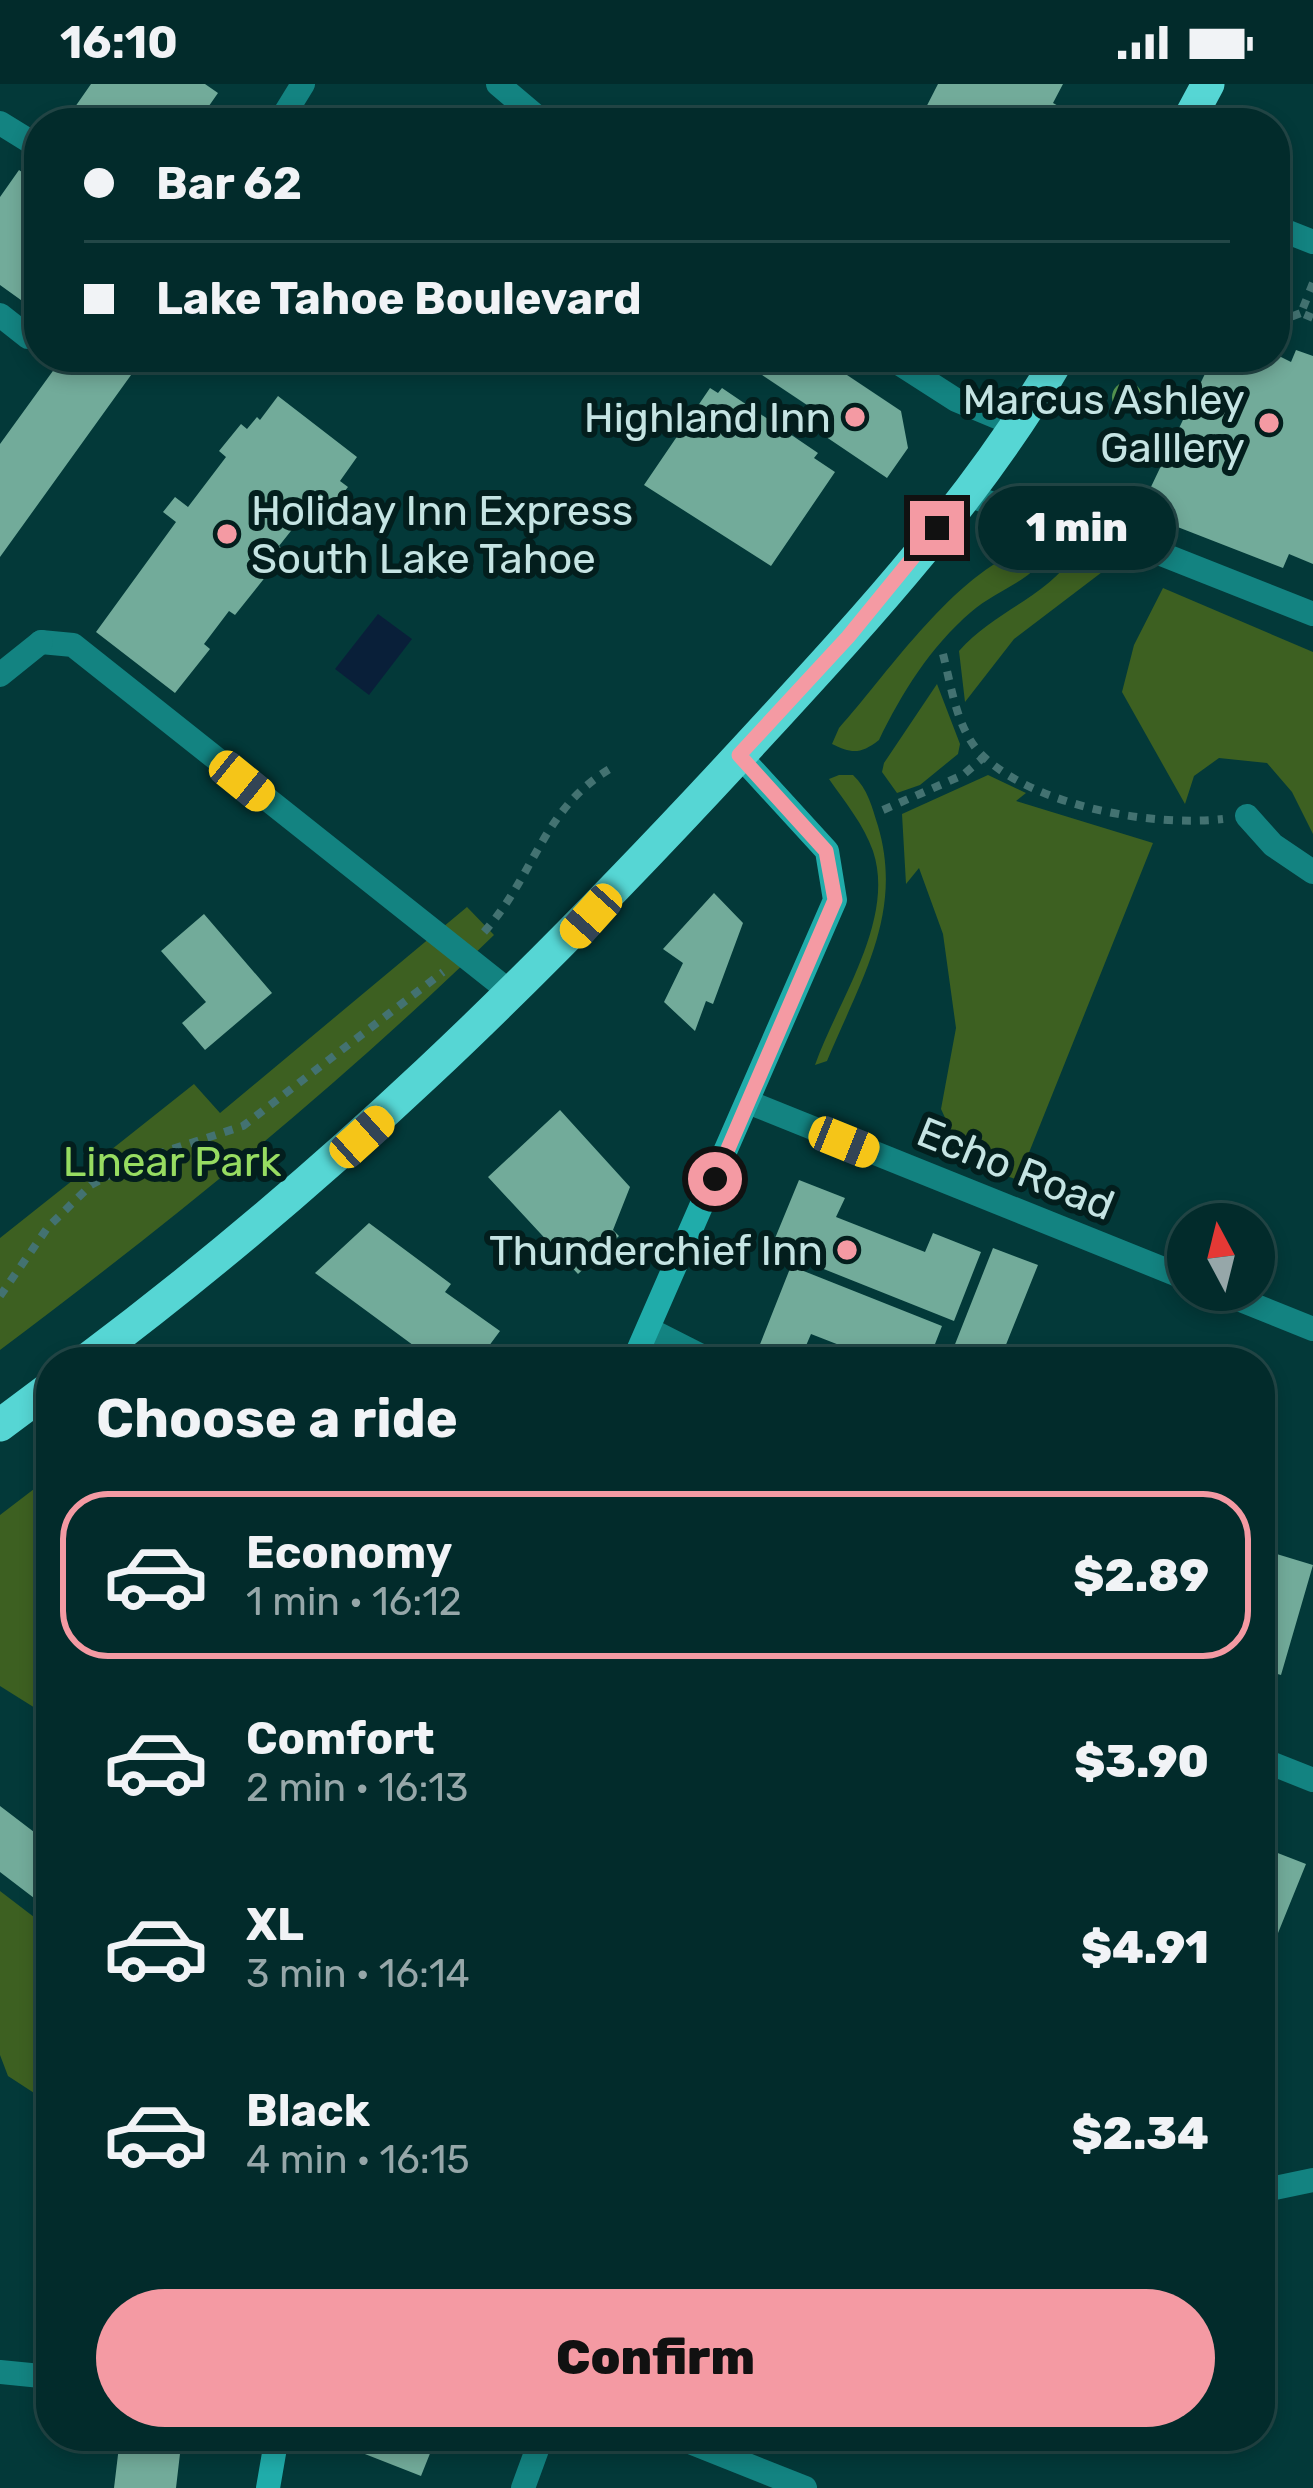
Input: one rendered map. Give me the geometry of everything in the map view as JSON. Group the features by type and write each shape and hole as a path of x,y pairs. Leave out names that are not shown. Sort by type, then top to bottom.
{"highway":[{"path":"103,1347 291,1198 514,994 848,637 964,494 1050,372"},
{"path":"0,1425 36,1398"}],"main road":[{"path":"640,1347 825,933 836,882 816,835 739,755"},
{"path":"268,2488 274,2451"}],"street":[{"path":"498,84 526,108"},
{"path":"0,315 24,334"},
{"path":"912,372 956,400 1016,425"},
{"path":"964,494 1073,532 1126,540 1313,614"},
{"path":"0,675 41,642 73,645 514,994"},
{"path":"1246,816 1273,845 1313,872"},
{"name":"Echo Road","path":"748,1102 1167,1271"},
{"path":"1270,1311 1313,1328"},
{"path":"648,1329 683,1347"},
{"path":"1275,1765 1313,1780"},
{"path":"1275,2188 1313,2180"},
{"path":"0,2372 36,2376"},
{"path":"523,2488 537,2451"},
{"path":"712,2451 805,2488"}],"path":[{"path":"1301,313 1313,283"},
{"path":"1290,317 1301,313 1313,318"},
{"path":"943,654 963,727 984,757 1016,777 1096,811 1180,820 1246,816"},
{"path":"883,810 963,776 984,757"},
{"path":"0,1296 48,1227 91,1186 136,1161 243,1126 396,1012 461,955 508,903 557,812 614,767"}],"green space":[{"path":"1054,542 1029,574 956,625 907,688 879,740 856,751 832,744 839,728 909,644 963,588 1023,549"},
{"path":"1076,552 1110,566 1014,639 965,702 959,651 1051,581"},
{"path":"1163,588 1313,652 1313,834 1292,792 1267,763 1219,758 1194,776 1185,804 1122,692 1134,645"},
{"path":"937,684 960,744 958,754 920,785 897,793 882,772 884,763"},
{"path":"853,775 869,799 885,858 886,889 864,975 827,1061 815,1065 861,960 877,905 873,851 829,779"},
{"path":"988,775 1026,793 1016,801 1153,843 1018,1180 965,1161 941,1109 956,1028 943,934 919,868 906,884 902,814"},
{"name":"Linear Park","path":"467,907 494,935 434,992 254,1150 0,1350 0,1238 194,1084 220,1113"},
{"path":"36,1487 36,1709 0,1686 0,1515"},
{"path":"0,1891 36,1919 36,2094 8,2076 0,2055"}],"water":[{"path":"378,614 412,639 369,695 335,669"}],"building":[{"path":"91,84 205,84 218,93 208,108 74,108"},
{"path":"938,84 1063,84 1053,103 1062,108 926,108"},
{"path":"19,170 24,174 24,302 0,285 0,197"},
{"path":"1296,350 1313,356 1313,564 1289,554 1283,568 1139,512 1206,372 1290,372"},
{"path":"52,372 133,372 0,557 0,444"},
{"name":"Highland Inn","path":"758,372 842,372 901,411 908,448 887,478 804,422 813,409"},
{"path":"710,388 718,393 722,388 818,453 814,458 835,472 771,566 644,485"},
{"name":"Holiday Inn Express South Lake Tahoe","path":"278,396 357,457 340,481 348,487 329,511 321,505 311,517 306,512 279,546 286,551 235,615 229,611 204,644 210,649 175,693 96,632 176,522 163,512 175,497 188,507 226,457 219,451 241,424 247,429 257,417 260,420"},
{"path":"714,893 743,923 713,1004 706,1001 695,1031 664,1002 683,963 663,949"},
{"path":"204,914 272,993 205,1050 182,1023 206,1002 161,951"},
{"path":"560,1110 630,1187 613,1230 619,1236 578,1274 488,1177"},
{"name":"Thunderchief Inn","path":"799,1180 845,1198 836,1217 925,1252 933,1233 981,1252 954,1321 771,1248"},
{"path":"369,1223 451,1284 445,1292 500,1331 488,1347 416,1347 315,1273"},
{"path":"993,1248 1038,1265 1005,1347 954,1347"},
{"path":"791,1266 942,1326 934,1347 844,1347 811,1334 805,1347 759,1347"},
{"path":"1275,1554 1313,1565 1281,1675 1275,1673"},
{"path":"0,1806 36,1834 36,1900 0,1872"},
{"path":"1275,1852 1306,1864 1275,1938"},
{"path":"118,2451 180,2451 176,2488 114,2488"},
{"path":"357,2451 431,2451 421,2476"}],"place":[{"name":"Highland Inn","path":"855,417"},
{"name":"Marcus Ashley Galllery","path":"1269,423"},
{"name":"Holiday Inn Express South Lake Tahoe","path":"227,534"},
{"name":"Thunderchief Inn","path":"847,1250"}],"route":[{"path":"715,1179 825,933 835,900 832,866 816,835 739,755 848,637 937,528"}]}
